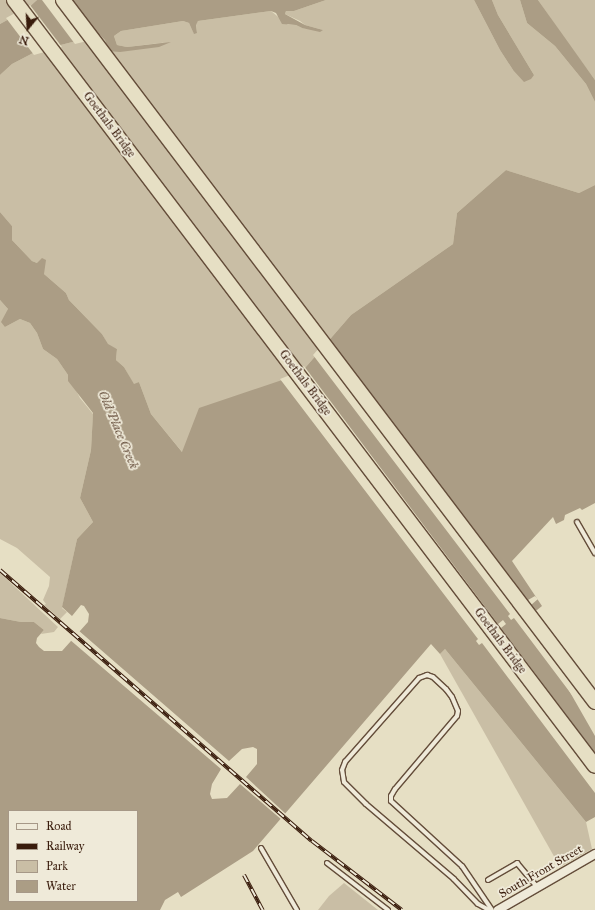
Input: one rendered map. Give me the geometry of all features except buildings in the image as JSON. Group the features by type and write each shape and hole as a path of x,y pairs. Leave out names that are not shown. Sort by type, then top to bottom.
{"highway":[{"name":"Goethals Bridge","path":"14,0 595,766"},
{"path":"62,0 595,702"}],"street":[{"name":"South Front Street","path":"498,910 595,854"}],"lane":[{"path":"577,522 595,553"},
{"path":"427,675 433,677 446,689 458,711 457,716 395,789 391,796 391,800 462,866 491,910 478,904 427,855 366,804 344,782 342,770 345,762 419,678 427,675"},
{"path":"261,848 298,910"},
{"path":"327,863 388,910"},
{"path":"488,880 517,863 537,888"}],"green space":[{"path":"0,0 37,0 27,9 0,24"},
{"path":"326,0 474,0 500,50 513,70 534,75 498,15 492,0 520,0 527,23 555,46 586,84 595,102 595,185 579,193 506,170 457,213 453,244 351,315 305,368 183,453 151,414 139,382 134,385 124,367 116,360 117,349 108,345 102,334 69,300 66,293 44,274 37,263 32,261 12,240 12,226 0,212 0,75 12,64 37,51 100,35 105,40 108,51 169,42 127,47 117,45 114,36 121,31 183,21 189,23 194,33 197,33 196,24 198,21 271,11 288,25 323,30 305,25 285,14 286,11 294,11"},
{"path":"538,0 595,0 595,80 567,42"},
{"path":"0,300 8,309 5,327 20,319 30,323 37,333 43,349 57,359 68,375 80,398 93,414 91,450 80,498 93,522 77,539 62,608 67,612 60,619 44,605 46,604 43,600 49,586 50,577 17,548 0,539"},
{"path":"0,573 58,627 54,632 41,634 44,630 34,622 21,622 0,618"},
{"path":"445,649 586,822 592,849 560,867 440,654"},
{"path":"344,883 378,910 318,910 329,896"}],"water":[{"path":"37,0 326,0 294,11 286,11 285,14 305,25 323,30 320,32 296,25 282,24 276,13 271,11 198,21 196,25 197,33 194,34 189,23 183,21 121,31 114,36 117,45 127,47 171,42 159,47 120,52 108,51 105,40 100,35 37,51 12,64 0,75 0,24 27,9"},
{"path":"474,0 492,0 498,15 534,75 531,79 524,82 513,70 500,50"},
{"path":"520,0 538,0 595,80 595,102 586,84 555,46 527,23"},
{"name":"Old Place Creek","path":"506,170 579,193 595,185 595,503 582,510 580,508 565,515 564,520 556,524 553,517 512,561 542,606 532,614 535,631 595,736 595,817 586,822 445,649 440,654 431,644 253,851 181,897 178,892 165,900 160,910 0,910 0,618 21,622 34,622 44,630 37,638 36,643 44,651 62,651 88,622 89,614 84,606 81,605 72,616 62,607 77,539 93,522 80,498 91,450 93,413 68,381 68,375 57,359 43,349 37,333 30,323 20,319 5,327 1,322 8,309 0,300 0,212 12,226 12,240 32,261 37,263 42,258 46,260 44,274 66,293 69,300 102,334 108,344 117,349 116,360 124,367 134,384 139,382 151,414 182,452 199,408 291,377 305,368 351,315 453,244 457,213"}],"pier":[{"path":"42,0 71,0 99,38 75,44"},
{"path":"30,5 62,47 34,55 6,18"},
{"path":"328,338 528,600 535,596 538,599 531,605 537,612 534,614 537,632 578,703 514,618 511,620 508,616 510,614 313,355"},
{"path":"304,366 498,624 503,620 506,624 501,628 595,753 595,793 482,643 479,645 476,641 478,639 280,379 290,375"},
{"path":"78,630 229,761 242,749 253,747 257,749 257,764 246,777 287,815 282,820 240,784 227,798 212,799 210,794 212,784 221,769 69,639"}],"railway":[{"path":"0,570 312,841 402,910"},
{"path":"244,875 263,910"}]}
